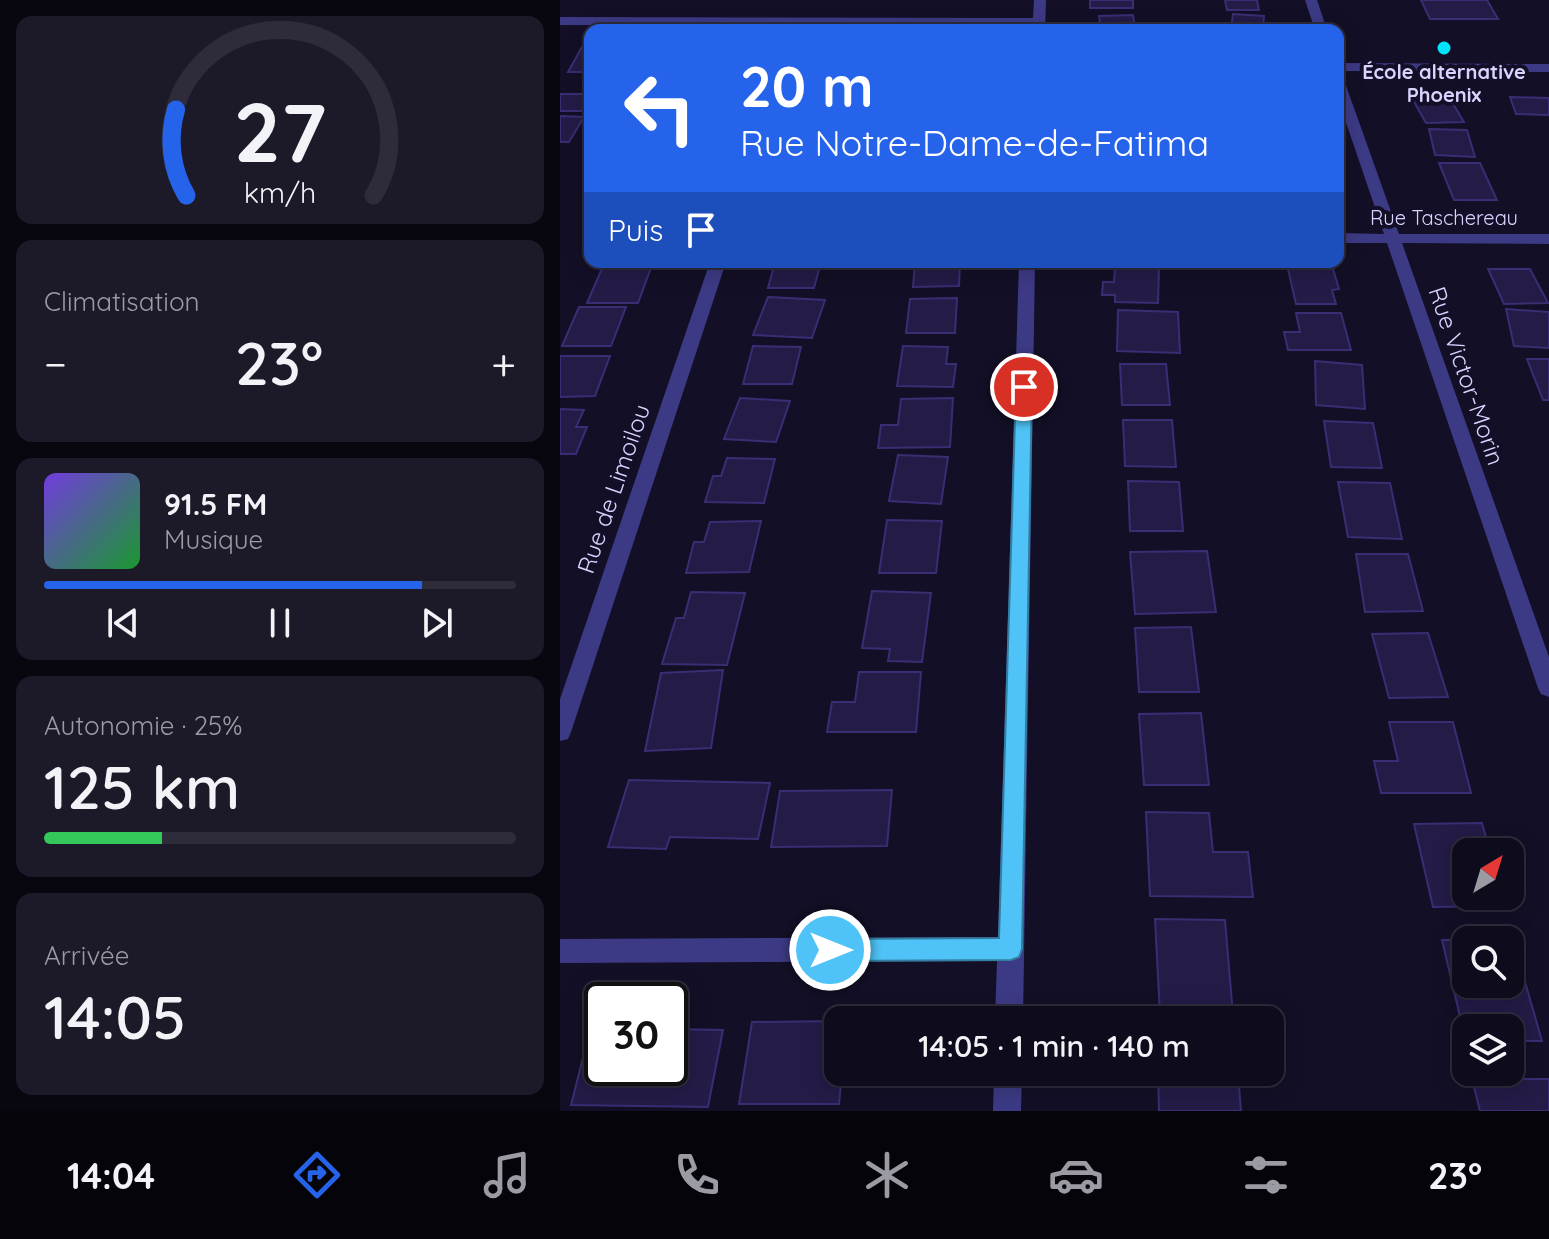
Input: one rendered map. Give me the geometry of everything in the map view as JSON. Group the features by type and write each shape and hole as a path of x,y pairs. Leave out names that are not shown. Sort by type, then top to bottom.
{"street":[{"path":"1039,24 1040,0"},
{"path":"1311,0 1319,24"},
{"path":"560,21 702,24"},
{"path":"1344,67 1549,68"},
{"name":"Rue Victor-Morin","path":"1344,98 1549,688"},
{"name":"Rue Taschereau","path":"1344,238 1549,239"},
{"name":"Rue de Limoilou","path":"560,732 716,268"},
{"path":"1009,1006 1027,268"},
{"path":"560,951 1011,949"},
{"path":"1007,1111 1008,1086"}],"building":[{"path":"1090,0 1133,0 1133,8 1090,8"},
{"path":"1225,0 1257,0 1259,10 1227,10"},
{"path":"1421,0 1487,0 1498,19 1430,19"},
{"path":"1233,14 1264,16 1263,24 1232,24"},
{"path":"1133,15 1134,24 1100,24 1099,16"},
{"path":"582,47 584,47 584,72 568,72"},
{"path":"1446,92 1464,122 1426,123 1409,93"},
{"path":"560,94 584,94 584,111 560,111"},
{"path":"1510,97 1549,98 1549,115 1516,114"},
{"path":"560,116 584,117 569,142 560,142"},
{"path":"1429,129 1467,130 1475,157 1435,155"},
{"path":"1439,163 1480,163 1497,200 1454,200"},
{"path":"602,268 651,268 638,303 587,303"},
{"path":"773,268 819,268 814,288 768,288"},
{"path":"915,268 960,268 959,286 913,287"},
{"path":"1115,268 1159,269 1158,303 1115,302 1115,295 1102,295 1103,282 1114,282"},
{"path":"1288,269 1333,269 1339,289 1332,290 1336,304 1296,304"},
{"path":"1488,269 1530,269 1548,303 1504,304"},
{"path":"768,297 825,300 812,338 753,335"},
{"path":"957,298 955,333 906,333 910,299"},
{"path":"579,307 626,307 611,346 562,346"},
{"path":"1506,309 1549,312 1549,348 1514,346"},
{"path":"1118,310 1178,312 1180,353 1117,351"},
{"path":"1296,313 1341,313 1351,350 1288,350 1284,332 1300,332"},
{"path":"753,346 801,347 792,384 743,384"},
{"path":"903,346 948,347 946,364 956,364 953,387 897,386"},
{"path":"560,356 610,356 595,396 560,397"},
{"path":"1527,359 1549,359 1549,400 1543,400"},
{"path":"1315,361 1362,365 1365,409 1316,405"},
{"path":"1120,364 1166,364 1170,405 1122,405"},
{"path":"740,398 790,401 776,442 724,439"},
{"path":"953,398 950,447 878,448 881,425 898,425 901,399"},
{"path":"560,409 584,410 576,427 587,427 576,454 560,454"},
{"path":"1123,420 1172,420 1176,467 1125,466"},
{"path":"1324,421 1373,423 1382,468 1331,467"},
{"path":"898,455 948,457 941,504 889,501"},
{"path":"727,458 775,459 764,503 705,502 713,476 721,476"},
{"path":"1128,481 1179,482 1183,531 1130,531"},
{"path":"1338,482 1390,483 1402,539 1348,537"},
{"path":"887,520 942,521 936,573 879,573"},
{"path":"761,521 749,572 686,573 694,542 704,542 710,522"},
{"path":"1207,551 1216,612 1135,614 1130,552"},
{"path":"1356,554 1408,554 1423,611 1365,612"},
{"path":"872,591 931,593 922,662 888,661 890,649 862,648"},
{"path":"691,592 745,593 727,665 662,664 676,618 684,618"},
{"path":"1191,627 1199,692 1139,692 1135,628"},
{"path":"1428,633 1448,697 1389,698 1372,634"},
{"path":"723,670 711,748 645,751 661,673"},
{"path":"859,672 921,672 916,732 827,732 832,702 855,702"},
{"path":"1201,713 1209,785 1144,785 1139,714"},
{"path":"1389,722 1453,722 1471,793 1381,793 1374,761 1398,761"},
{"path":"629,780 770,783 758,839 670,837 666,849 608,847"},
{"path":"892,790 887,846 771,847 780,791"},
{"path":"1146,812 1209,813 1213,852 1248,852 1253,897 1150,896"},
{"path":"1482,823 1486,838 1452,838 1452,907 1433,907 1414,824"},
{"path":"1155,919 1225,920 1232,1006 1160,1006"},
{"path":"1442,940 1452,940 1452,982"},
{"path":"1524,978 1542,1041 1524,1041 1524,1014 1459,1014 1456,998 1524,998"},
{"path":"824,1021 824,1086 841,1086 839,1104 739,1104 752,1022"},
{"path":"688,1029 723,1030 708,1107 571,1105 584,1054 584,1086 688,1086"},
{"path":"1524,1079 1549,1079 1549,1111 1480,1111 1474,1086 1524,1086"},
{"path":"1158,1086 1239,1086 1241,1111 1159,1111"}],"place":[{"name":"École alternative Phoenix","path":"1444,48"}],"route":[{"path":"830,950 1011,949 1024,387"}]}
